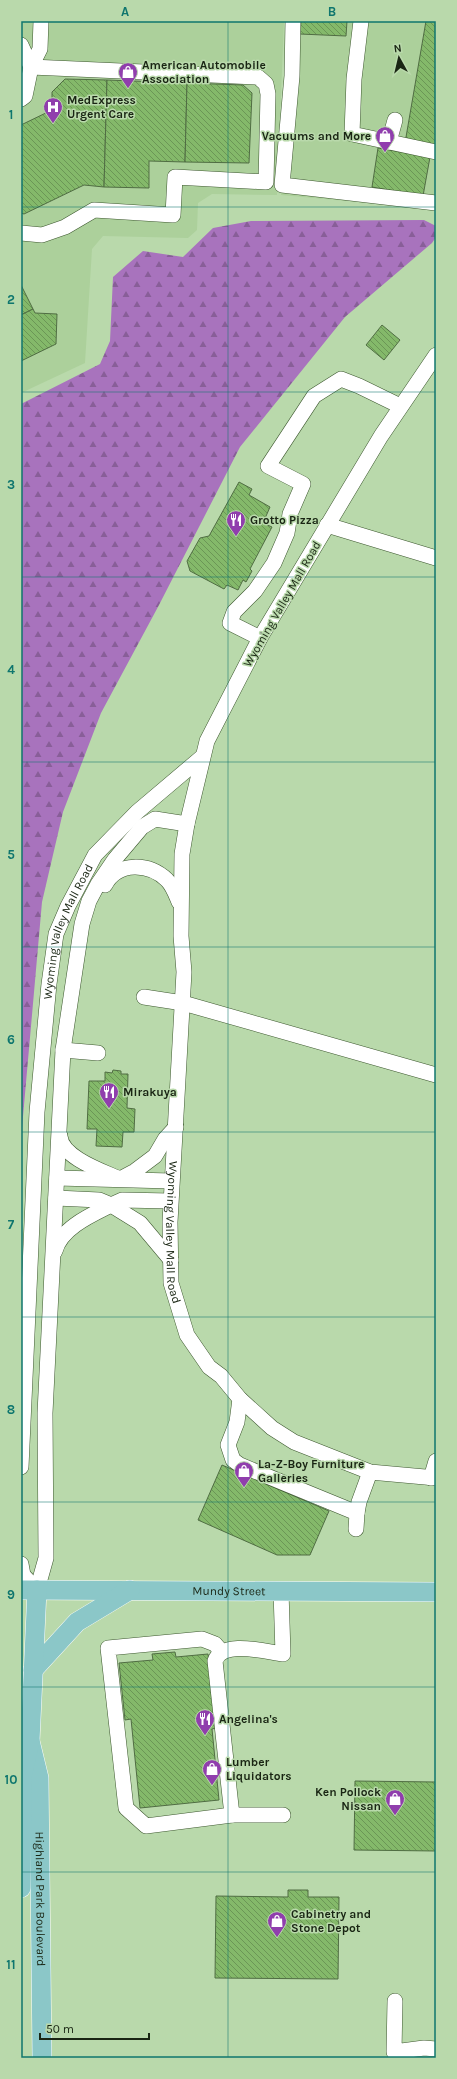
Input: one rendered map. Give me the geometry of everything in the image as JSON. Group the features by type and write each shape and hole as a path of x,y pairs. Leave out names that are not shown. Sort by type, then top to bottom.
{"main road":[{"name":"Mundy Street","path":"29,1590 436,1592"},
{"name":"Highland Park Boulevard","path":"21,1888 22,1777 30,1741 33,1670 29,1590"},
{"path":"33,1670 77,1622 130,1590"},
{"name":"Highland Park Boulevard","path":"30,1741 39,1778 42,2058"}],"lane":[{"path":"21,99 25,96 31,67 40,49 42,21"},
{"path":"293,21 292,76 282,185 436,203"},
{"path":"361,21 354,79 352,134 436,152"},
{"path":"21,45 31,67"},
{"path":"21,233 42,235 65,227 94,210 173,215 175,177 266,182 268,94 266,84 258,77 31,67"},
{"path":"389,142 395,120"},
{"name":"Wyoming Valley Mall Road","path":"433,1478 370,1472 294,1442 272,1428 240,1399 221,1376 209,1367 187,1335 171,1283 170,1201 183,1003 184,972 181,905 182,854 187,824 206,741 260,638 327,525 400,406 436,355"},
{"path":"260,638 230,623 234,612 255,591 274,563 287,533 290,514 303,484 268,466 314,396 341,379 400,406"},
{"path":"327,525 436,558"},
{"name":"Wyoming Valley Mall Road","path":"21,1467 37,1112 49,984 56,934 68,906 95,855 137,812 202,757"},
{"path":"82,924 89,901 98,884 115,859 142,827 155,819 187,824"},
{"path":"82,924 106,882 115,874 127,867 136,866 148,869 162,876 172,888 181,905"},
{"name":"Wyoming Valley Mall Road","path":"29,1590 46,1558 45,1413 63,1050 82,924"},
{"path":"144,997 183,1003 436,1075"},
{"path":"63,1050 98,1053"},
{"path":"60,1124 60,1142 67,1152 92,1167 120,1179"},
{"path":"120,1179 135,1171 155,1156 165,1139 176,1127"},
{"path":"57,1178 171,1181"},
{"path":"56,1198 99,1200 110,1205 140,1223 171,1260"},
{"path":"52,1262 56,1245 67,1231 110,1205 122,1200 170,1201"},
{"path":"240,1399 237,1422 228,1445 233,1460 357,1513"},
{"path":"433,1478 436,1461"},
{"path":"356,1529 359,1502 370,1472"},
{"path":"21,1564 23,1575 29,1590"},
{"path":"232,1815 215,1660 221,1651 243,1648 283,1654 281,1591"},
{"path":"221,1651 215,1644 202,1639 108,1648 126,1808 146,1826 232,1815 282,1816"},
{"path":"395,2001 394,2052 424,2048 436,2049"}],"shaded area":[{"path":"21,21 284,21 277,195 212,194 198,203 197,230 188,238 103,236 92,249 85,363 21,393"},
{"path":"288,21 436,21 436,209 281,195"}],"green space":[{"path":"424,220 436,226 436,237 432,243 345,317 240,447 159,605 101,713 63,812 42,902 21,1139 21,404 100,364 110,341 113,277 143,251 183,257 213,228 251,221"}],"building":[{"path":"301,21 347,21 346,36 300,34"},
{"path":"426,21 436,21 436,149 405,143"},
{"path":"65,79 107,80 104,187 84,185 24,214 21,213 21,125 52,110 52,92"},
{"path":"107,80 187,83 185,162 149,161 149,188 104,187"},
{"path":"187,83 243,85 252,93 249,163 185,162"},
{"path":"378,148 430,157 423,196 372,187"},
{"path":"21,285 33,309 21,315"},
{"path":"33,309 35,313 57,314 56,344 21,361 21,315"},
{"path":"382,325 400,340 384,360 366,345"},
{"name":"Grotto Pizza","path":"239,482 252,489 249,495 270,507 263,523 272,527 250,569 252,571 246,582 243,580 238,590 227,585 224,589 190,571 187,561 200,538 209,536"},
{"name":"Mirakuya","path":"113,1070 121,1071 121,1074 128,1074 127,1108 135,1109 134,1132 123,1132 122,1147 96,1146 97,1129 87,1129 89,1081 105,1081 105,1072 112,1073"},
{"name":"La-Z-Boy Furniture Galleries","path":"222,1465 329,1511 310,1555 277,1555 198,1520"},
{"path":"175,1652 176,1657 208,1654 216,1728 212,1729 219,1800 140,1808 131,1719 125,1720 119,1663 153,1660 152,1654"},
{"name":"Ken Pollock Nissan","path":"355,1781 436,1782 436,1851 354,1850"},
{"name":"Cabinetry and Stone Depot","path":"288,1890 308,1890 308,1897 339,1897 338,1979 215,1978 216,1896 288,1897"}],"place":[{"name":"American Automobile Association","path":"128,89"},
{"name":"MedExpress Urgent Care","path":"53,124"},
{"name":"Vacuums and More","path":"385,153"},
{"name":"Grotto Pizza","path":"236,537"},
{"name":"Mirakuya","path":"109,1109"},
{"name":"La-Z-Boy Furniture Galleries","path":"244,1488"},
{"name":"Angelina's","path":"205,1736"},
{"name":"Lumber Liquidators","path":"212,1786"},
{"name":"Ken Pollock Nissan","path":"395,1816"},
{"name":"Cabinetry and Stone Depot","path":"277,1938"}]}
